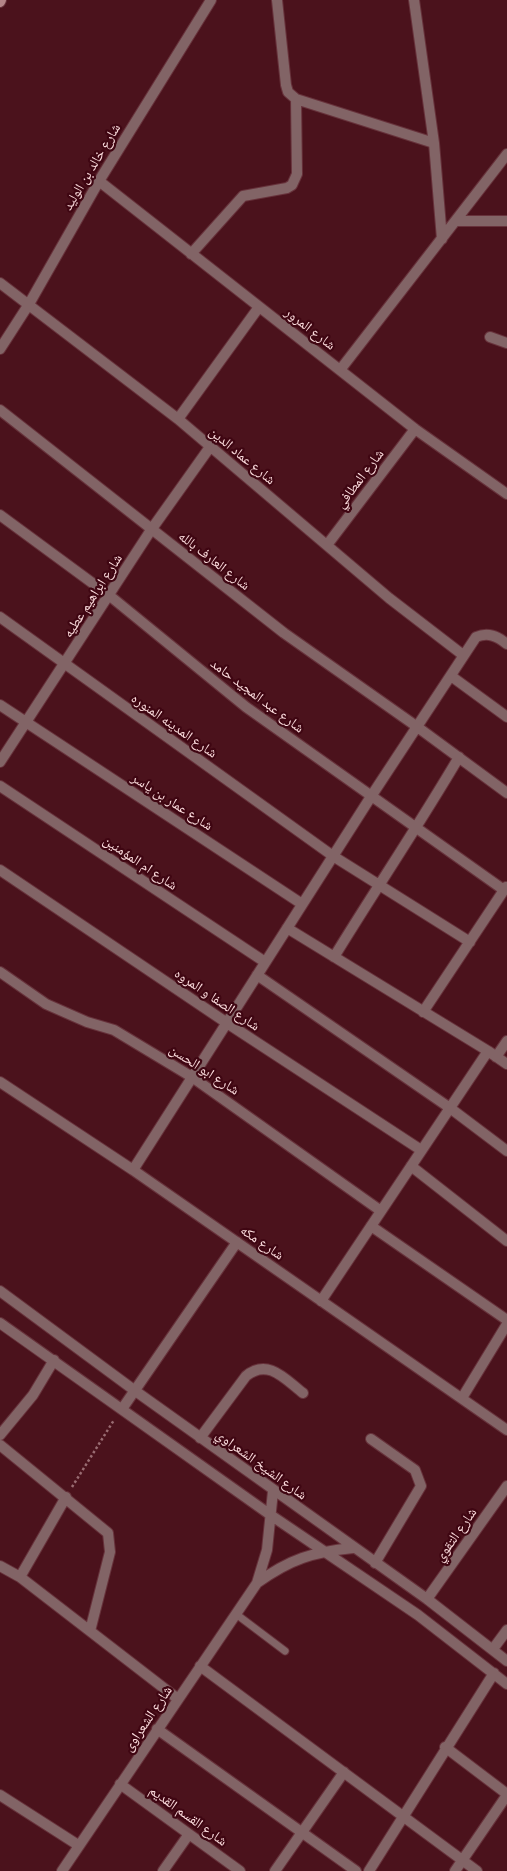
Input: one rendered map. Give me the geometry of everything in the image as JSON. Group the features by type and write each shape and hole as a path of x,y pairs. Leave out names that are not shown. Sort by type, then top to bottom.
{"street":[{"name":"شارع خالد بن الوليد","path":"0,349 29,304 98,181 211,0"},
{"path":"277,0 288,92 296,99 434,144"},
{"path":"414,0 434,144 442,239"},
{"path":"191,254 243,196 287,188 292,184 297,174 296,99"},
{"path":"340,370 507,154"},
{"name":"شارع المرور","path":"98,181 415,429 507,494"},
{"path":"456,220 507,221"},
{"name":"شارع عماد الدين","path":"0,283 178,419 389,598 464,655"},
{"path":"178,419 259,307"},
{"path":"490,337 507,343"},
{"name":"شارع العارف بالله","path":"0,410 284,633 507,793"},
{"name":"شارع المطافي","path":"326,545 415,429"},
{"name":"شارع ابراهيم عطيه","path":"0,762 110,596 151,530 210,447"},
{"name":"شارع عبد المجيد حامد","path":"0,515 110,596 246,707 505,888"},
{"name":"شارع المدينه المنوره","path":"0,617 334,856 470,942"},
{"path":"133,1170 416,726 476,637 482,634 498,636 507,644"},
{"path":"451,676 507,717"},
{"name":"شارع عمار بن ياسر","path":"0,705 302,904"},
{"path":"334,957 378,884 417,828 459,757"},
{"name":"شارع ام المؤمنين","path":"0,786 265,962"},
{"name":"شارع الصفا و المروه","path":"0,870 226,1023 421,1150"},
{"path":"423,1012 505,888"},
{"path":"287,928 507,1064"},
{"name":"شارع ابو الحسن","path":"0,972 46,1004 87,1022 114,1030 192,1077 381,1211"},
{"path":"257,975 450,1108 507,1152"},
{"path":"321,1301 450,1108 492,1054 507,1041"},
{"name":"شارع مكه","path":"0,1082 133,1170 507,1430"},
{"path":"411,1166 507,1241"},
{"path":"371,1226 507,1320"},
{"path":"122,1409 237,1242"},
{"name":"شارع الشيخ الشعراوي","path":"0,1291 273,1491 427,1599 507,1661"},
{"path":"0,1323 272,1516 418,1615 507,1684"},
{"path":"462,1398 507,1324"},
{"path":"0,1435 33,1395 54,1360"},
{"path":"200,1438 246,1376 253,1370 261,1367 272,1370 303,1393"},
{"path":"370,1440 415,1470 421,1486 375,1563"},
{"path":"0,1445 108,1533 110,1542 90,1631"},
{"name":"شارع الشعراوى","path":"62,1871 257,1583 267,1550 272,1516 273,1491"},
{"name":"شارع التقوي","path":"427,1599 506,1491"},
{"path":"20,1577 66,1497"},
{"name":"شارع الشعراوى","path":"257,1583 277,1568 300,1558 323,1551 353,1548"},
{"path":"0,1566 20,1577 178,1699"},
{"path":"492,1650 507,1630"},
{"path":"200,1666 477,1871"},
{"path":"369,1871 445,1747 494,1673"},
{"path":"157,1729 356,1871"},
{"path":"445,1747 507,1794 455,1871"},
{"path":"274,1871 344,1772"},
{"name":"شارع القسم القديم","path":"120,1784 240,1871"},
{"path":"0,1795 78,1845"},
{"path":"163,1871 189,1834"}],"lane":[{"path":"236,1614 285,1651"}],"path":[{"path":"66,1497 122,1409"}]}
